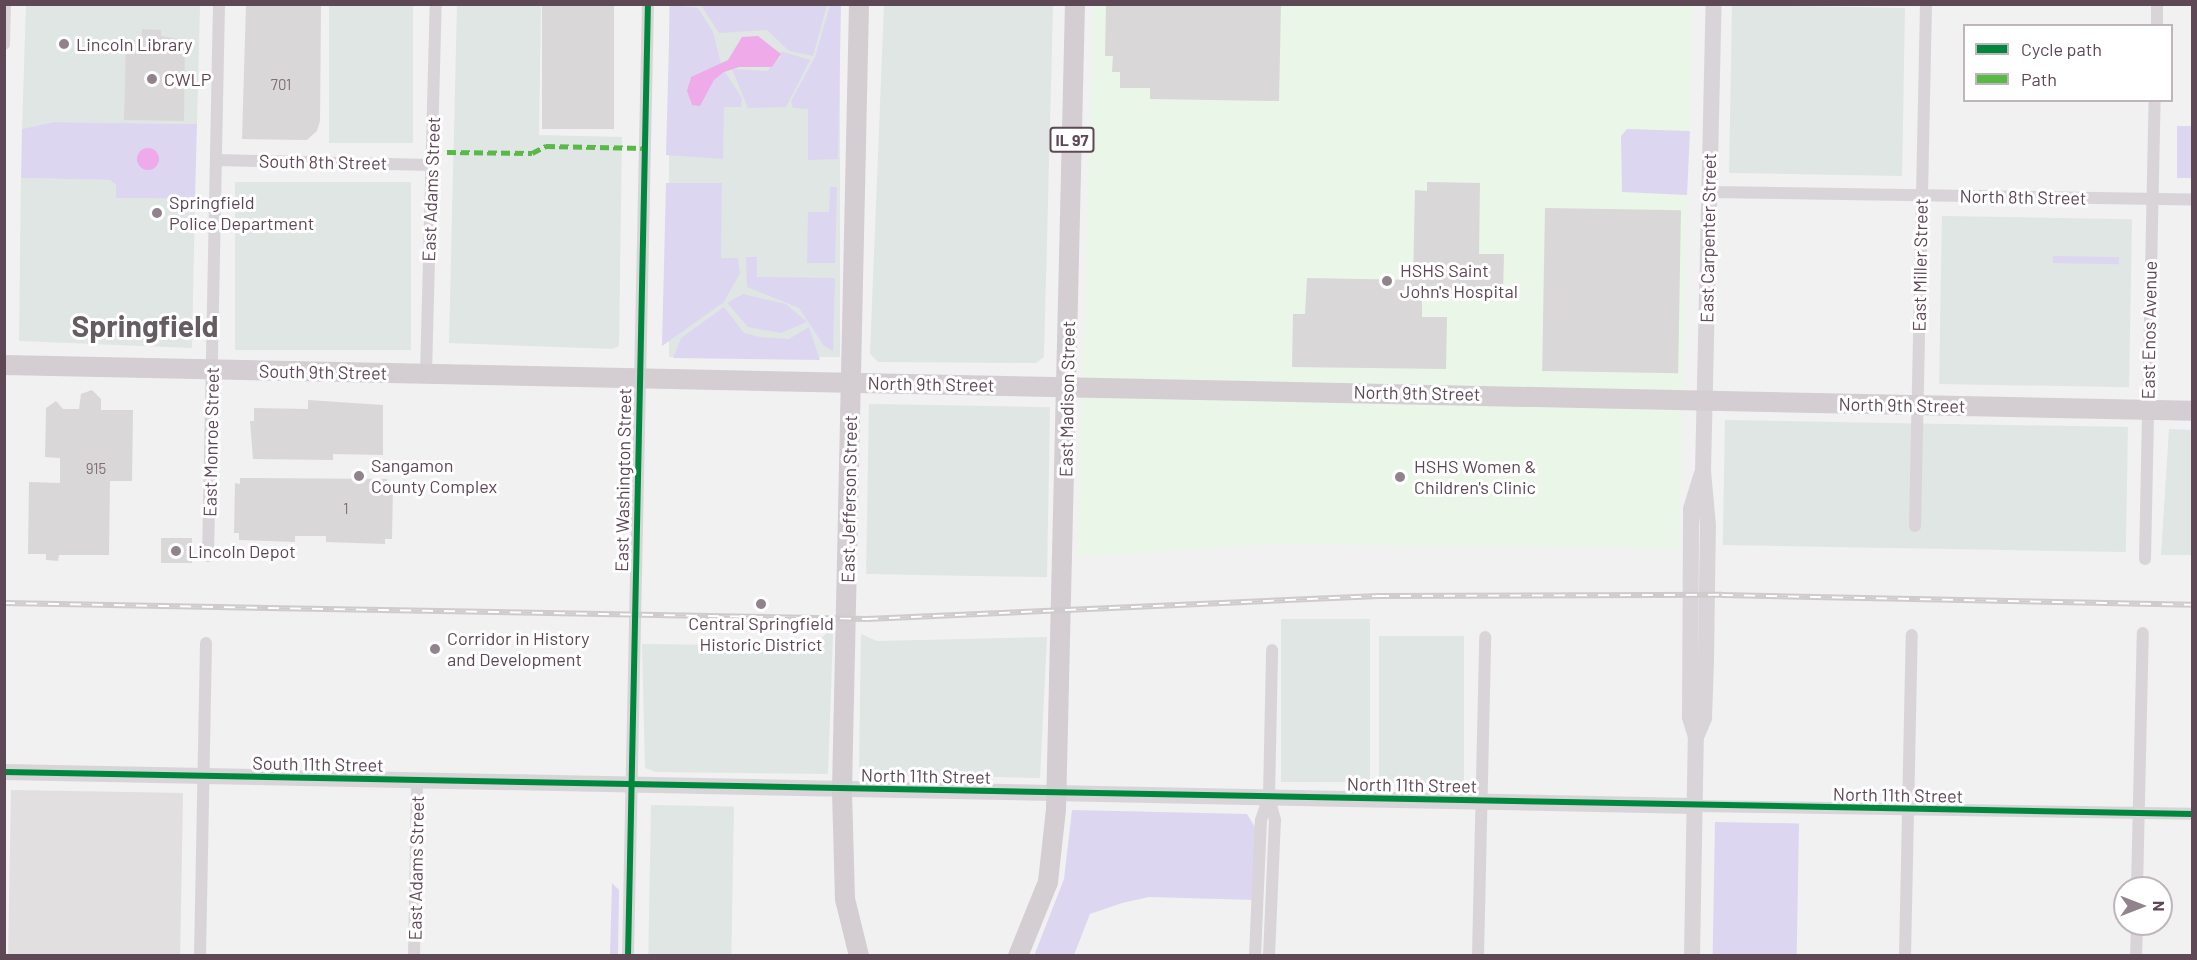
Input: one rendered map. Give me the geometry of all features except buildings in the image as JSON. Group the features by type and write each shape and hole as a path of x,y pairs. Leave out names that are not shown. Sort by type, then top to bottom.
{"main road":[{"name":"East Jefferson Street","path":"859,4 842,790 845,899 859,956"},
{"name":"East Madison Street","path":"1018,956 1048,882 1057,793 1075,4"},
{"name":"South 9th Street","path":"4,365 641,379"},
{"name":"North 9th Street","path":"641,379 1704,399 2193,411"}],"street":[{"path":"4,44 5,4"},
{"name":"East Monroe Street","path":"208,556 219,4"},
{"name":"East Adams Street","path":"426,374 436,4"},
{"name":"East Washington Street","path":"628,956 648,4"},
{"name":"East Carpenter Street","path":"1692,956 1696,737 1690,717 1691,509 1703,471 1714,4"},
{"name":"East Miller Street","path":"1915,526 1926,4"},
{"path":"2157,4 2157,24"},
{"name":"East Enos Avenue","path":"2145,559 2155,102"},
{"name":"South 8th Street","path":"216,160 431,165"},
{"name":"North 8th Street","path":"1709,192 2193,200"},
{"path":"2138,876 2143,633"},
{"path":"1905,956 1912,635"},
{"path":"1478,956 1485,638"},
{"path":"200,956 206,643"},
{"path":"1269,956 1275,820 1269,797 1272,650"},
{"name":"South 11th Street","path":"4,772 631,784"},
{"name":"East Adams Street","path":"414,956 417,781"},
{"name":"North 11th Street","path":"631,784 842,790 2193,814"},
{"path":"1255,956 1261,820 1269,797"},
{"path":"2136,956 2137,936"}],"shaded area":[{"path":"26,5 200,5 197,124 53,122 22,129"},
{"path":"329,5 413,5 413,143 329,143"},
{"path":"457,5 541,5 539,135 622,137 619,346 613,349 449,343"},
{"path":"669,5 840,5 840,357 669,357"},
{"path":"670,5 698,8 713,32 721,64 689,79 690,103 700,106 714,80 725,72 742,98 741,107 724,107 723,159 666,155"},
{"path":"701,5 827,5 813,56 789,51 767,30 719,33"},
{"path":"830,5 841,5 838,159 808,160 808,109 793,108 791,101 815,57"},
{"path":"884,5 1053,5 1044,357 1036,363 878,362 870,354"},
{"name":"HSHS Saint John's Hospital","path":"1093,5 1692,5 1690,131 1627,129 1622,192 1687,195 1679,548 1273,544 1078,557"},
{"path":"1732,5 1905,8 1902,176 1729,173"},
{"path":"758,36 781,54 772,67 739,67 724,72 714,80 700,106 692,105 687,91 691,77 728,60 742,37"},
{"path":"781,51 810,60 786,107 748,108 732,69 767,71 781,57"},
{"path":"53,122 197,124 195,199 116,198 116,185 110,180 21,178 22,129"},
{"path":"2177,126 2192,126 2192,178 2177,178"},
{"path":"1627,129 1690,131 1687,195 1622,192 1621,136"},
{"path":"148,148 156,151 159,159 156,167 148,170 140,167 137,159 140,151"},
{"path":"21,178 110,180 116,185 116,198 195,199 192,348 19,341"},
{"path":"235,182 411,182 411,350 235,350"},
{"path":"666,183 722,183 721,258 738,258 740,273 724,302 662,346"},
{"path":"830,187 837,187 835,263 807,263 808,212 829,212"},
{"path":"1942,216 2132,219 2129,387 1939,384"},
{"path":"2053,256 2119,257 2119,264 2053,263"},
{"path":"746,257 757,257 757,277 835,278 833,351 824,346 799,308 747,287"},
{"path":"743,294 786,304 807,322 781,333 748,327 727,303"},
{"path":"724,307 744,333 760,337 789,339 809,327 820,360 673,358 681,338"},
{"path":"869,404 1050,407 1047,577 866,574"},
{"path":"1725,420 2128,427 2126,552 1723,545"},
{"path":"2169,429 2192,430 2192,555 2161,555"},
{"path":"1281,619 1370,619 1370,782 1281,782"},
{"path":"827,633 833,634 828,774 656,772 645,768 642,644 811,646"},
{"path":"861,634 877,641 1047,637 1040,778 859,774"},
{"path":"1379,636 1464,636 1464,783 1379,783"},
{"path":"11,790 183,793 180,956 8,955"},
{"path":"651,805 734,806 731,956 648,955"},
{"path":"1072,810 1247,814 1255,827 1255,900 1149,897 1122,903 1090,914 1074,955 1034,956 1064,879"},
{"path":"1715,822 1799,823 1797,956 1713,955"},
{"path":"612,883 619,890 618,955 610,955"}],"railway":[{"path":"4,603 867,619 1378,596 1722,595 2192,605"}],"marked path":[{"path":"447,152 532,153 546,146 645,148"}],"cycle path":[{"path":"628,956 648,4"},
{"path":"4,772 2192,814"}],"place":[{"name":"Lincoln Library","path":"64,44"},
{"name":"CWLP","path":"152,79"},
{"name":"Springfield Police Department","path":"157,213"},
{"name":"HSHS Saint John's Hospital","path":"1387,281"},
{"name":"Sangamon County Complex","path":"359,476"},
{"name":"HSHS Women & Children's Clinic","path":"1400,477"},
{"name":"Lincoln Depot","path":"176,551"},
{"name":"Central Springfield Historic District","path":"761,604"},
{"name":"Corridor in History and Development","path":"435,649"}],"district":[{"name":"Springfield","path":"145,325"}]}
